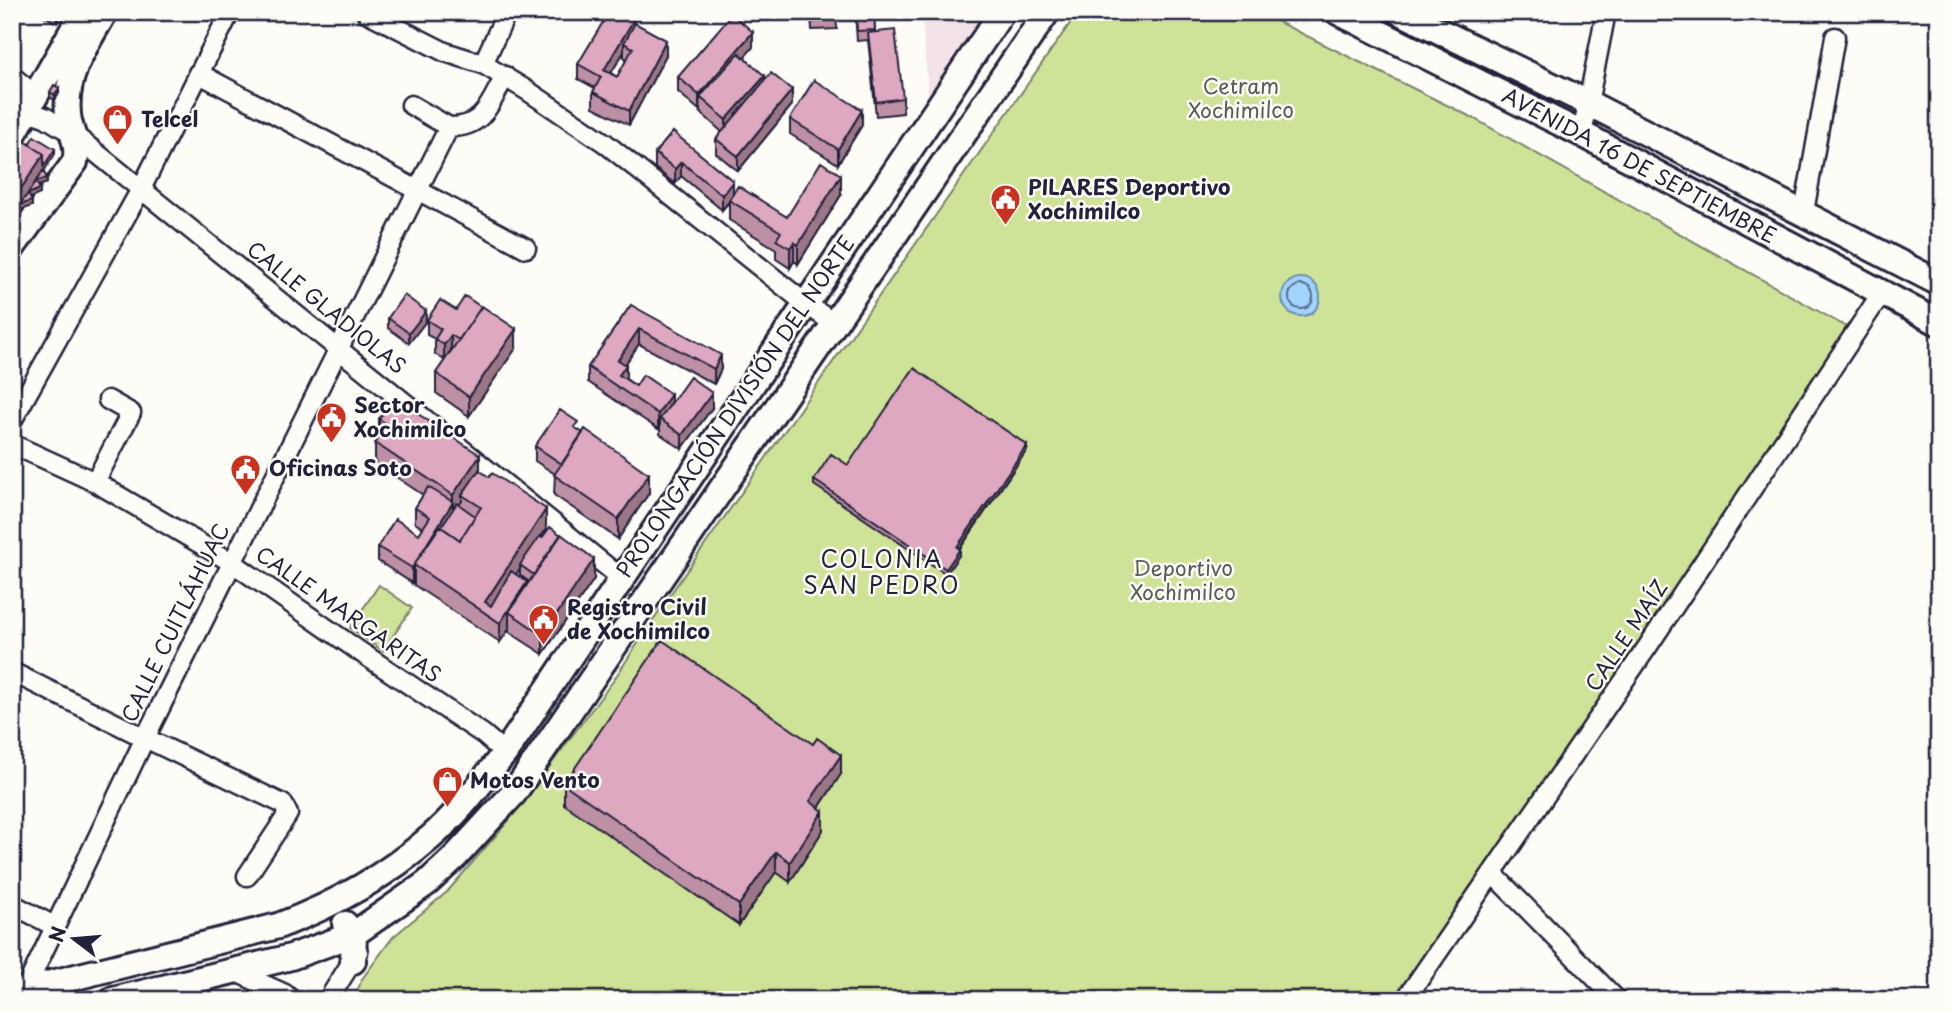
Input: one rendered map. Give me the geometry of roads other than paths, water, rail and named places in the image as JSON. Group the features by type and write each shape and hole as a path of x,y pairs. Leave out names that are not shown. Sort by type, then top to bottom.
{"main road":[{"path":"12,137 83,12"},
{"path":"12,248 72,168 77,146 68,117 69,81 73,68 105,12"},
{"name":"PROLONGACIÓN DIVISIÓN DEL NORTE","path":"18,992 278,926 316,912 365,886 432,836 505,753 1002,12"},
{"name":"PROLONGACIÓN DIVISIÓN DEL NORTE","path":"113,1000 291,957 354,934 427,883 455,858 514,793 1047,12"},
{"name":"AVENIDA 16 DE SEPTIEMBRE","path":"1338,12 1583,134 1939,323"},
{"name":"AVENIDA 16 DE SEPTIEMBRE","path":"1400,12 1588,103 1939,283"},
{"path":"1419,53 1432,29"},
{"path":"753,382 783,401"},
{"path":"316,912 340,918 354,934 353,961"}],"street":[{"path":"12,421 142,189 230,12"},
{"path":"366,12 445,52 483,64 505,76 604,143 806,304 835,324"},
{"path":"483,64 507,12"},
{"path":"1583,134 1606,12"},
{"path":"1804,212 1835,37"},
{"path":"198,73 526,248"},
{"name":"CALLE GLADIOLAS","path":"12,76 45,117 73,134 142,189 621,578"},
{"path":"411,106 449,127 475,123 486,110 505,76"},
{"name":"CALLE CUITLÁHUAC","path":"18,992 54,926 449,127"},
{"name":"CALLE MAÍZ","path":"1405,1000 1648,646 1881,294"},
{"path":"95,482 131,412 108,400"},
{"name":"CALLE MARGARITAS","path":"12,444 95,482 233,562 359,652 483,734 505,753"},
{"path":"12,672 283,804 288,814 247,876"},
{"path":"1493,874 1617,1000"},
{"path":"12,904 54,926"},
{"path":"328,1000 379,919"},
{"path":"236,972 285,994 292,1000"}],"water":[{"path":"1301,278 1314,284 1320,297 1314,310 1301,316 1288,310 1282,297 1288,284"}],"place":[{"name":"Telcel","path":"118,147"},
{"name":"PILARES Deportivo Xochimilco","path":"1005,227"},
{"name":"Sector Xochimilco","path":"331,445"},
{"name":"Oficinas Soto","path":"246,496"},
{"name":"Registro Civil de Xochimilco","path":"544,647"},
{"name":"Motos Vento","path":"447,808"}],"district":[{"name":"COLONIA SAN PEDRO","path":"882,573"}],"park label":[{"name":"Cetram Xochimilco","path":"1241,99"},
{"name":"Deportivo Xochimilco","path":"1183,581"}]}
